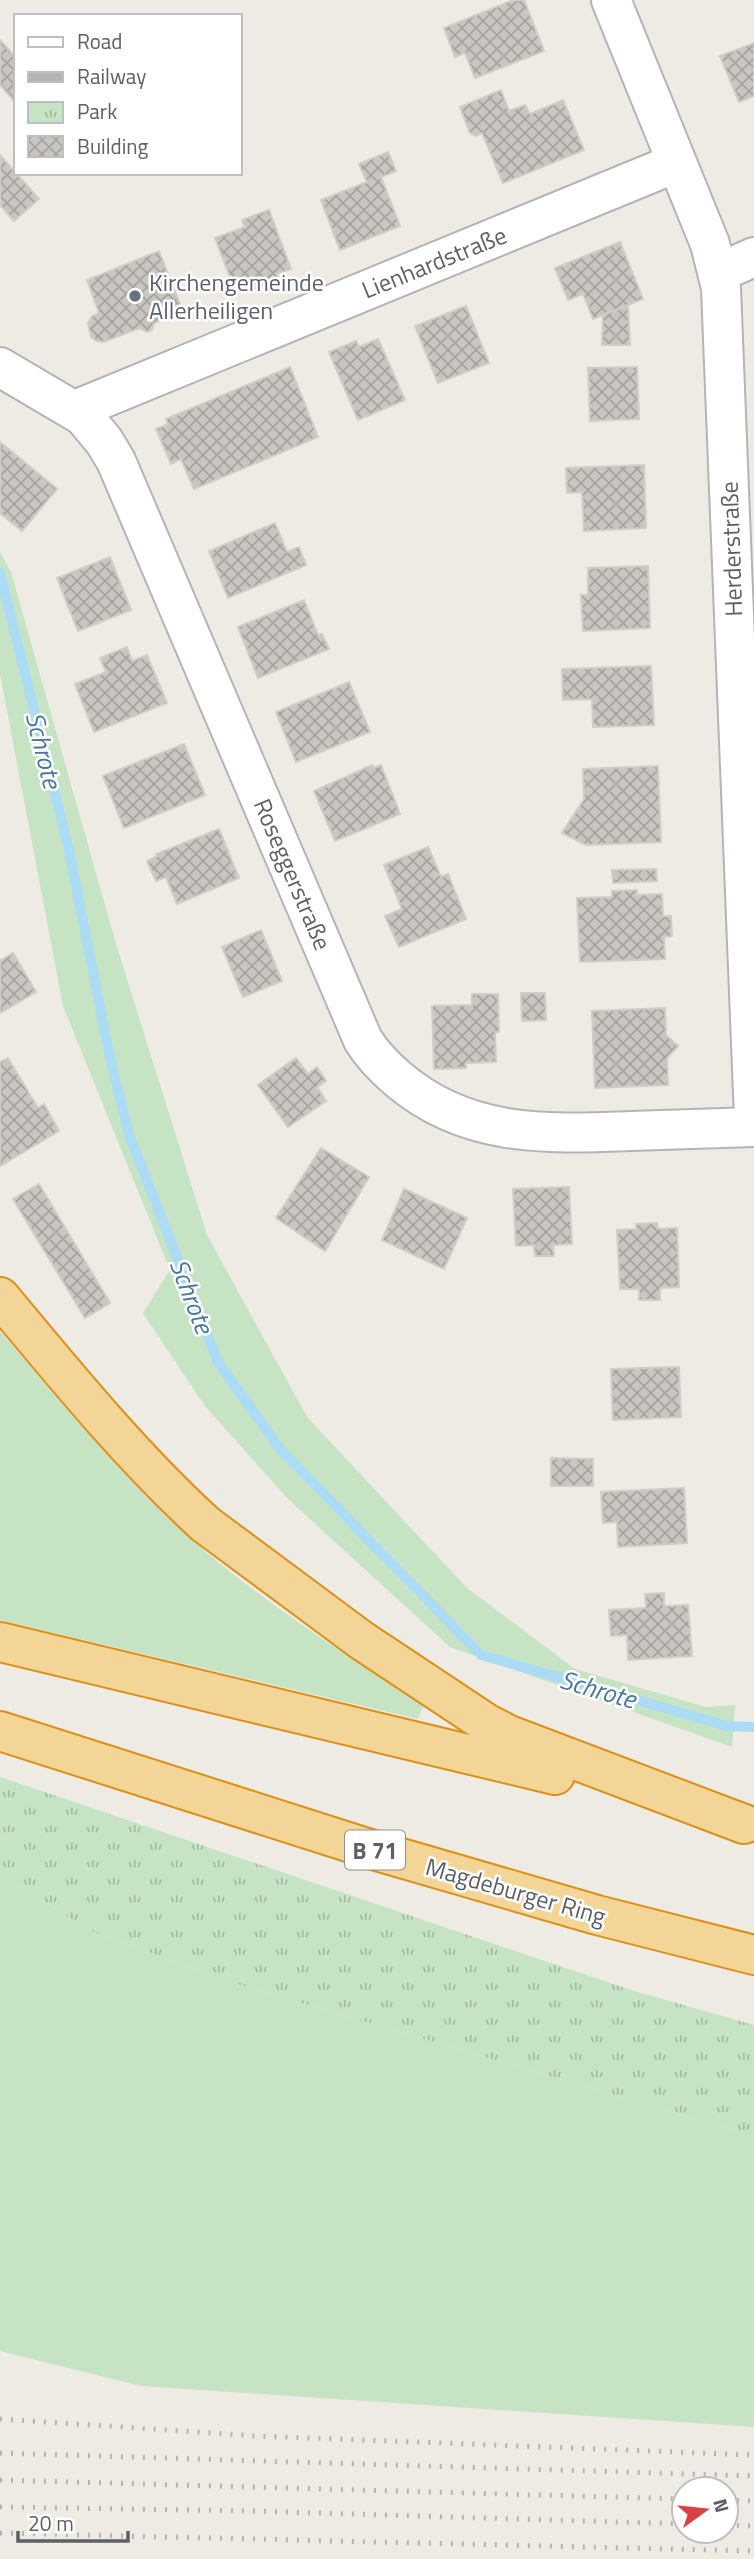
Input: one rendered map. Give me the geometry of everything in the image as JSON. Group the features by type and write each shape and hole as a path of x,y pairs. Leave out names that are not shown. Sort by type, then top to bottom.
{"highway":[{"path":"0,1297 125,1443 190,1510 361,1640 486,1723 509,1735 749,1825"},
{"path":"0,1642 477,1755 749,1825"},
{"name":"Magdeburger Ring","path":"0,1731 370,1849 597,1915 754,1955"}],"street":[{"name":"Herderstraße","path":"611,0 710,244 718,273 722,304 745,718 754,1119"},
{"name":"Lienhardstraße","path":"75,410 676,163"},
{"path":"718,273 754,257"},
{"name":"Roseggerstraße","path":"0,367 75,410 104,441 126,481 363,1040 376,1060 408,1088 442,1109 510,1130 556,1134 754,1127"}],"green space":[{"path":"0,552 11,572 116,944 207,1235 307,1417 467,1588 575,1669 706,1707 735,1705 732,1747 450,1647 288,1499 205,1406 143,1313 170,1270 63,1006 0,674"},
{"path":"0,1331 102,1449 196,1544 259,1594 423,1706 418,1719 0,1620"},
{"path":"0,1777 634,1991 754,2025 754,2136 230,1982 91,1931 0,1874"},
{"path":"0,1874 91,1931 230,1982 754,2136 754,2427 141,2386 0,2351"}],"building":[{"path":"513,0 524,0 544,51 475,78 465,53 455,57 444,28"},
{"path":"0,40 14,56 14,101 0,85"},
{"path":"754,43 754,96 739,102 720,56"},
{"path":"501,90 509,111 525,105 530,114 563,100 584,150 503,183 482,133 476,136 470,133 460,107"},
{"path":"388,152 396,171 381,177 400,226 340,250 321,200 367,182 359,164"},
{"path":"0,155 14,171 14,175 18,175 39,199 14,221 0,205"},
{"path":"269,210 291,269 277,274 279,280 253,290 251,284 235,290 215,238 245,227 242,220"},
{"path":"620,242 643,299 593,319 583,294 568,300 555,268"},
{"name":"Kirchengemeinde Allerheiligen","path":"159,251 183,312 154,323 152,330 147,332 140,328 103,342 91,337 88,323 92,316 99,313 87,280"},
{"path":"628,305 630,345 602,345 603,315"},
{"path":"466,306 489,363 438,383 415,326"},
{"path":"378,339 405,400 358,420 329,352 356,341 359,347"},
{"path":"290,367 318,437 194,489 181,459 171,464 156,429 168,424 166,419"},
{"path":"637,367 639,419 590,421 588,368"},
{"path":"0,442 57,489 22,531 0,513"},
{"path":"644,465 646,528 584,531 582,492 567,493 566,468"},
{"path":"275,523 287,552 299,547 306,565 228,598 209,551"},
{"path":"110,557 131,610 78,631 57,578"},
{"path":"648,566 650,628 583,631 581,595 588,595 588,568"},
{"path":"304,600 318,635 322,634 329,649 258,678 238,627"},
{"path":"127,647 132,661 147,655 167,703 94,732 75,684 106,672 100,658"},
{"path":"651,666 654,725 593,727 592,699 563,700 562,669"},
{"path":"349,682 370,732 296,762 276,712"},
{"path":"184,744 205,795 124,828 103,776"},
{"path":"372,765 373,768 381,765 400,814 335,841 314,791"},
{"path":"658,766 661,842 586,845 562,833 584,799 583,769"},
{"path":"219,829 239,878 177,904 166,877 156,881 147,861 158,856 156,854"},
{"path":"428,847 441,877 448,874 466,919 399,947 385,916 402,909 384,865"},
{"path":"656,869 657,881 613,883 612,870"},
{"path":"637,890 637,895 662,894 663,916 671,916 672,936 664,937 665,959 580,962 577,898 612,897 612,891"},
{"path":"261,930 282,981 243,997 222,947"},
{"path":"13,953 36,992 0,1013 0,961"},
{"path":"521,993 545,993 546,1020 522,1021"},
{"path":"472,994 498,994 499,1032 495,1032 496,1062 466,1063 466,1068 434,1069 432,1006 472,1005"},
{"path":"665,1008 666,1035 678,1046 667,1058 668,1085 595,1088 592,1011"},
{"path":"8,1058 38,1108 44,1104 59,1131 0,1166 0,1062"},
{"path":"296,1058 308,1074 317,1067 326,1081 317,1087 326,1101 288,1127 258,1085"},
{"path":"321,1148 369,1177 325,1251 276,1218"},
{"path":"39,1184 110,1303 85,1318 13,1199"},
{"path":"569,1187 572,1244 553,1245 554,1256 535,1256 534,1245 516,1246 513,1189"},
{"path":"404,1189 467,1218 444,1269 382,1240"},
{"path":"657,1223 658,1229 677,1228 679,1287 660,1288 660,1300 639,1300 639,1289 620,1289 617,1230 636,1229 636,1224"},
{"path":"679,1367 681,1417 613,1420 611,1369"},
{"path":"551,1458 593,1459 593,1486 551,1486"},
{"path":"684,1488 687,1543 618,1547 617,1522 603,1523 601,1492"},
{"path":"664,1593 664,1606 688,1605 692,1656 628,1660 627,1635 611,1636 609,1610 646,1608 645,1594"}],"waterway":[{"name":"Schrote","path":"0,573 69,850 110,1058 130,1137 218,1362 281,1450 481,1655 727,1726 754,1727"}],"railway":[{"path":"0,2419 258,2436 754,2455"},
{"path":"0,2453 754,2476"},
{"path":"0,2480 670,2499"},
{"path":"740,2500 754,2501"},
{"path":"0,2507 252,2511 670,2524"},
{"path":"740,2526 754,2526"},
{"path":"0,2533 754,2551"}],"place":[{"name":"Kirchengemeinde Allerheiligen","path":"135,296"}]}
